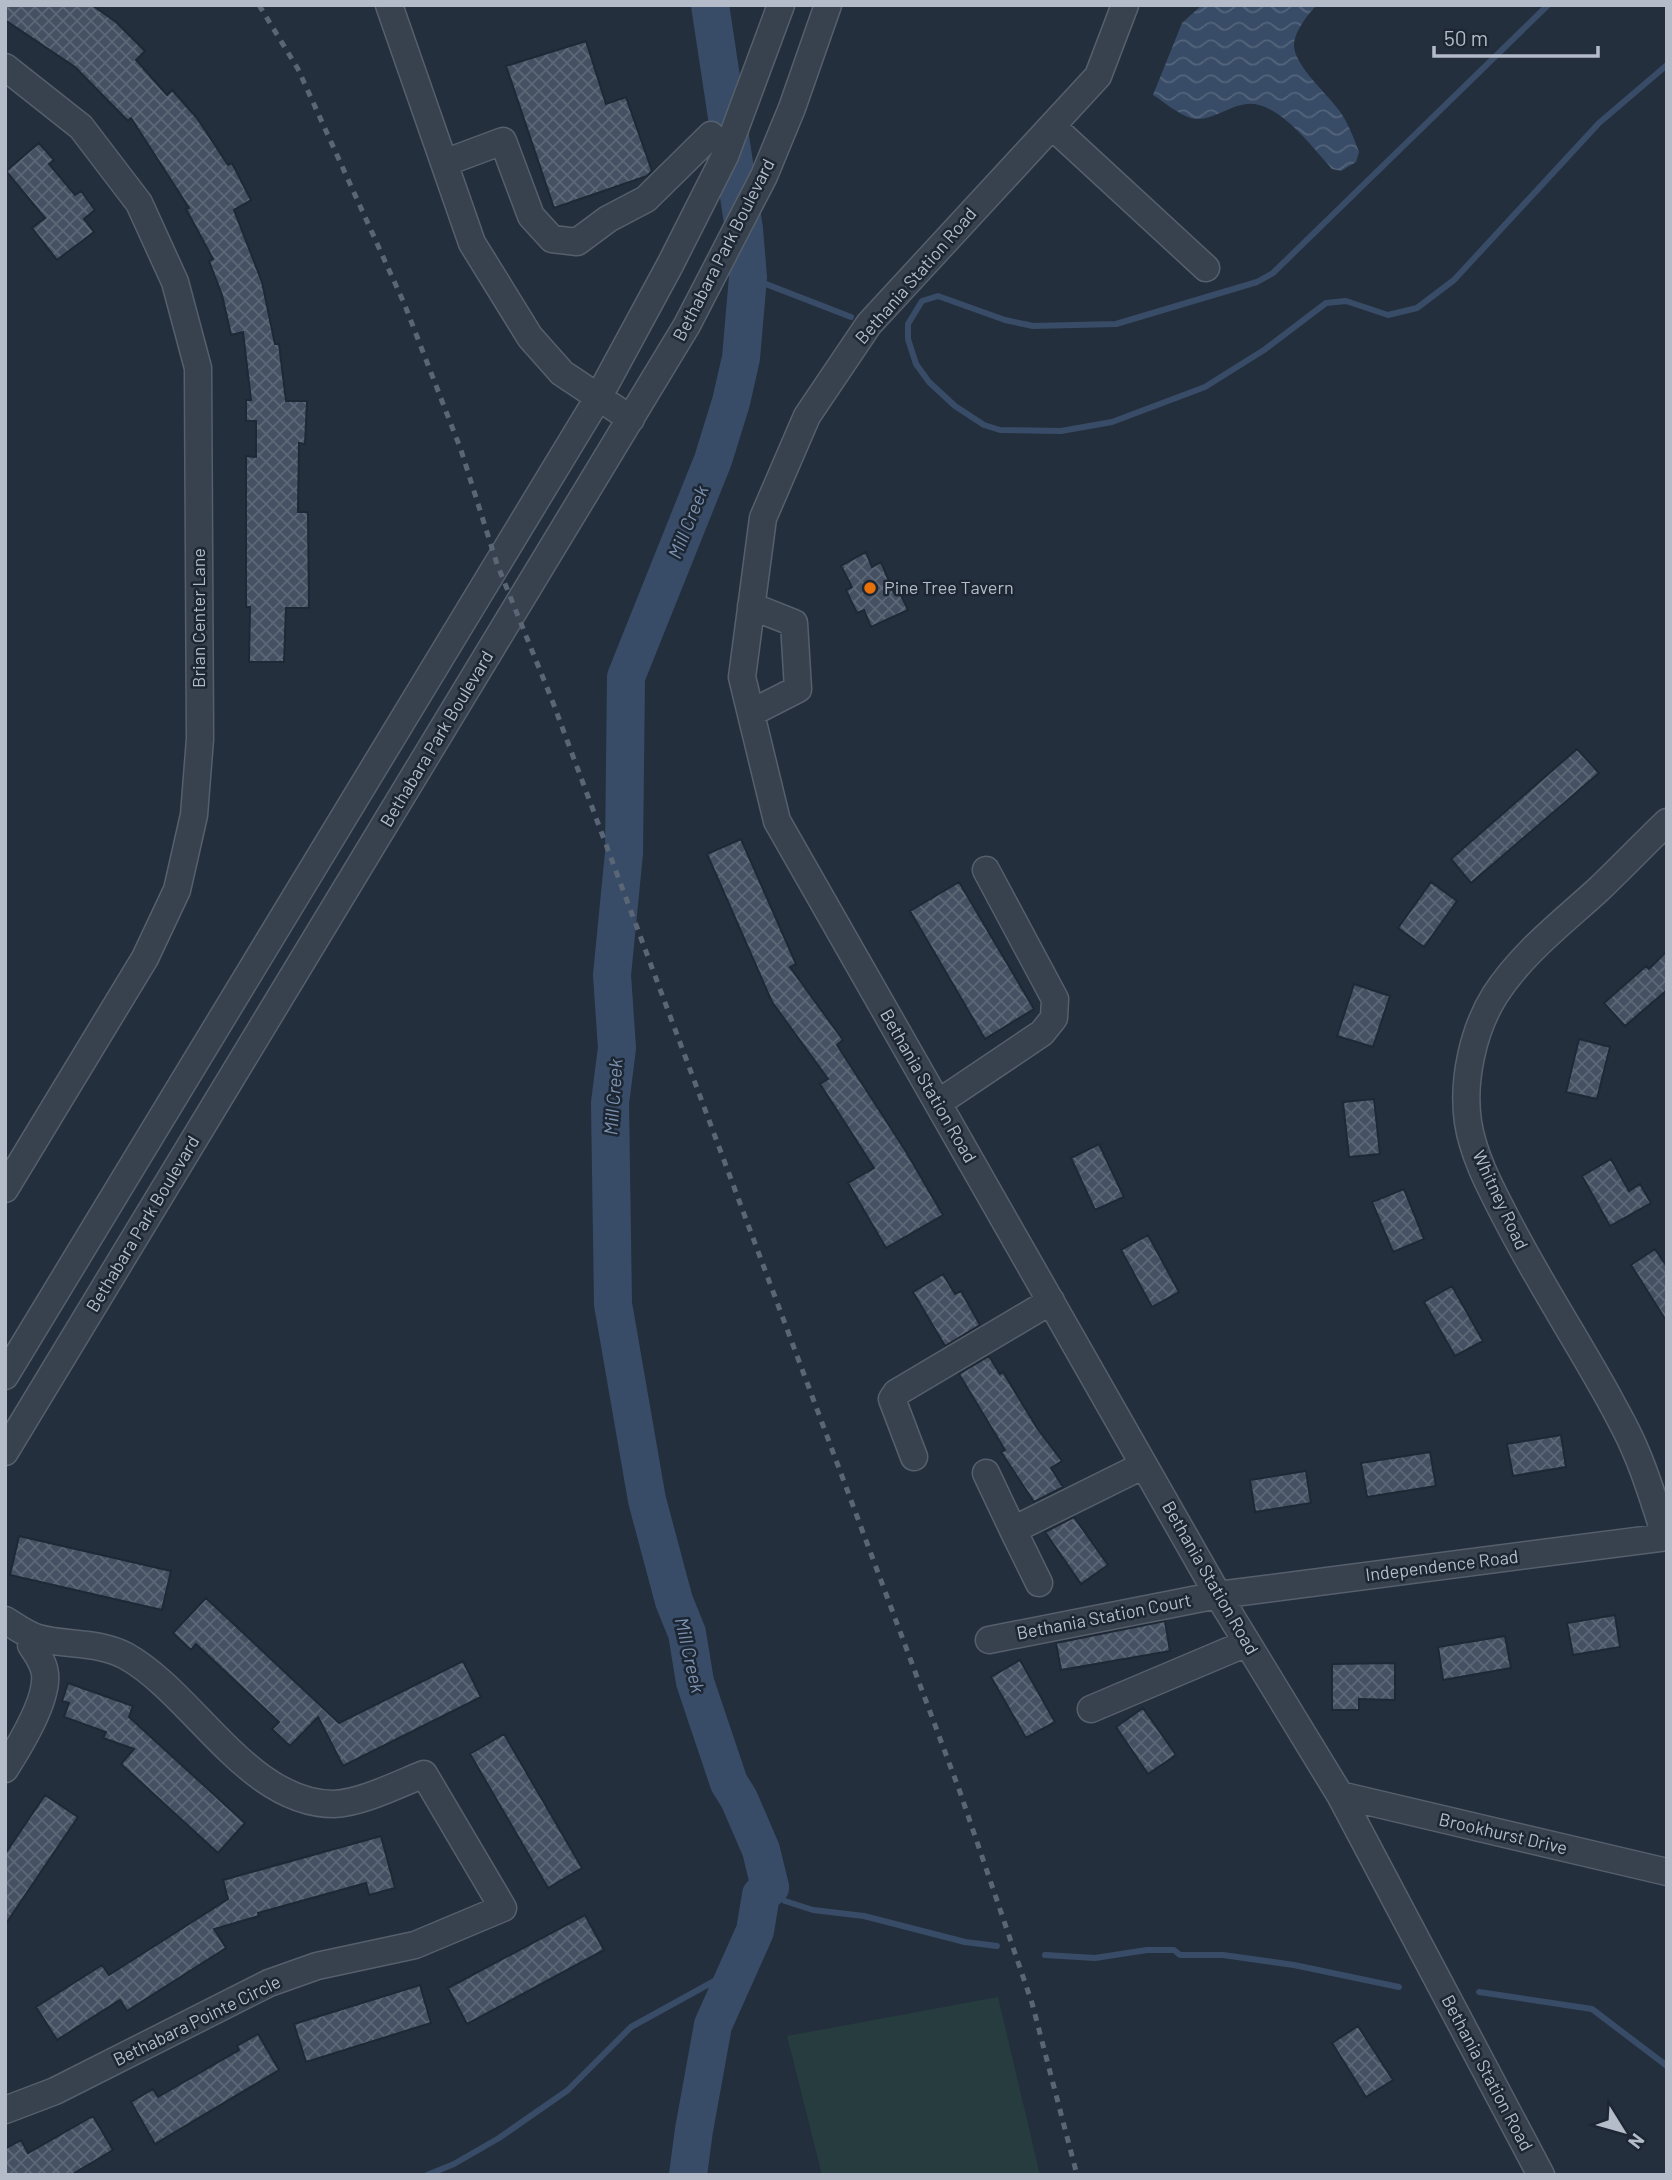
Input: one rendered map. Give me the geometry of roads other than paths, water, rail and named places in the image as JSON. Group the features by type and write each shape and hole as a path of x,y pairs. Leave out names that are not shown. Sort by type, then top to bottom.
{"street":[{"path":"389,5 472,243 530,337 562,373 631,419"},
{"path":"5,1376 598,398 725,156 781,5"},
{"name":"Bethania Station Road","path":"1125,5 1098,76 869,324 807,416 763,518 742,677 777,821 1218,1595 1340,1795 1541,2175"},
{"name":"Bethabara Park Boulevard","path":"5,1452 687,325 764,176 824,18"},
{"name":"Brian Center Lane","path":"5,66 81,127 139,204 175,282 198,368 200,739 194,815 177,890 145,958 5,1189"},
{"path":"1052,127 1206,268"},
{"path":"444,163 503,141 531,216 552,239 577,242 608,219 646,199 711,135"},
{"path":"751,606 793,623 798,690 751,713"},
{"name":"Whitney Road","path":"1666,1537 1636,1452 1609,1398 1528,1261 1491,1189 1468,1122 1466,1093 1470,1063 1482,1023 1494,996 1512,972 1547,935 1599,889 1667,822"},
{"path":"938,1103 1042,1033 1054,1018 1055,999 986,870"},
{"path":"914,1457 892,1399 896,1393 1051,1301"},
{"path":"1013,1530 1144,1465"},
{"path":"986,1473 1039,1583"},
{"name":"Independence Road","path":"1218,1595 1666,1537"},
{"name":"Bethania Station Court","path":"989,1640 1218,1595"},
{"name":"Bethabara Pointe Circle","path":"5,1620 36,1638 106,1648 124,1655 164,1685 228,1749 259,1775 284,1791 313,1801 342,1803 375,1794 424,1774 503,1909 415,1945 317,1966 269,1983 55,2091 5,2110"},
{"path":"5,1769 37,1709 45,1681 43,1663 31,1645 36,1638"},
{"path":"1091,1709 1247,1643"},
{"name":"Brookhurst Drive","path":"1340,1795 1667,1872"}],"water":[{"path":"1202,5 1317,5 1298,30 1294,47 1301,64 1346,122 1359,152 1356,162 1341,171 1332,169 1289,123 1259,105 1241,105 1200,119 1181,114 1153,95 1182,23"}],"waterway":[{"name":"Mill Creek","path":"688,2175 713,2025 755,1931 761,1895 770,1887 761,1850 739,1799 729,1783 695,1682 687,1633 674,1601 647,1500 613,1304 610,1103 617,1048 612,975 624,853 626,677 713,460 741,358 748,277 744,229 710,5"},
{"path":"1548,5 1273,273 1257,282 1116,324 1033,326 1005,320 938,296 922,301 908,324 908,339 916,364 929,382 955,406 984,425 1000,430 1061,431 1112,422 1205,387 1264,350 1326,303 1346,301 1388,315 1417,308 1454,280 1599,123 1667,65"},
{"path":"748,277 851,317"},
{"path":"770,1887 785,1901 813,1910 864,1916 965,1942 997,1946"},
{"path":"1045,1955 1095,1958 1147,1950 1174,1950 1180,1955 1223,1955 1294,1965 1399,1987"},
{"path":"427,2175 454,2164 499,2138 568,2090 631,2027 738,1968"},
{"path":"1479,1992 1592,2009 1667,2066"}],"railway":[{"path":"259,5 298,69 404,303 461,450 497,564 552,700 960,1792 1032,2003 1077,2175"}],"place":[{"name":"Pine Tree Tavern","path":"870,588"}]}
